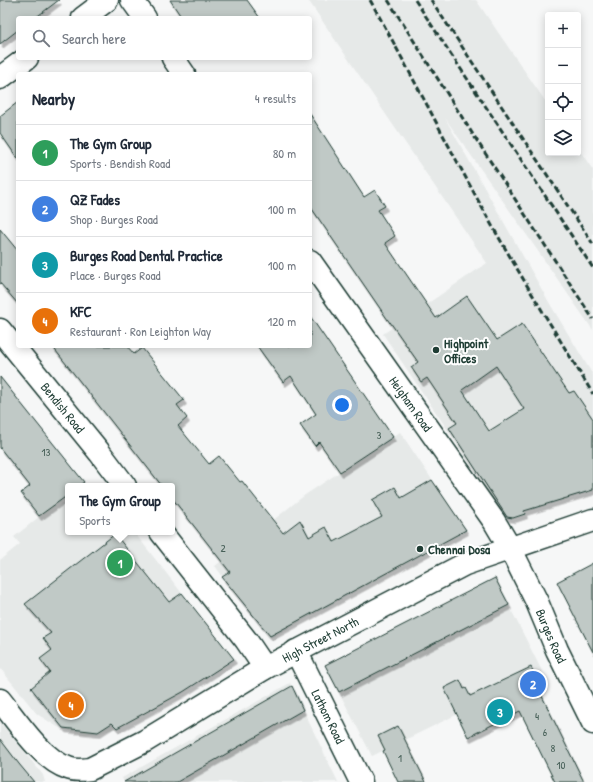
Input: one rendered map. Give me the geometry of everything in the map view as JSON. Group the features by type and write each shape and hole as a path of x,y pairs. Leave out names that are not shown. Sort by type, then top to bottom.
{"street":[{"path":"85,16 107,0"},
{"path":"132,0 144,16"},
{"path":"0,78 24,60"},
{"path":"174,60 183,72"},
{"name":"Heigham Road","path":"312,264 494,521 510,548"},
{"name":"Bendish Road","path":"0,330 123,483"},
{"name":"High Street North","path":"81,775 145,741 265,668 465,564 593,520"},
{"path":"163,535 246,640 265,668"},
{"name":"Burges Road","path":"510,548 537,602 557,650 593,723"},
{"name":"Lathom Road","path":"296,651 361,782"},
{"path":"0,700 41,750 61,765 81,775"}],"shaded area":[{"path":"308,0 476,0 545,101 545,156 581,156 581,152 593,170 593,330 445,118 550,304 593,375 593,491 505,518 383,334 487,263"},
{"path":"400,432 466,530 269,639 215,566 305,495"},
{"path":"60,500 65,506 65,535 136,535 232,657 183,692 117,728 97,734 82,734 61,729 37,714 0,668 0,560 20,544 14,537"},
{"path":"495,578 547,681 464,722 460,713 372,756 325,665"},
{"path":"290,683 338,782 124,782 122,778"},
{"path":"0,722 43,775 45,782 0,782"}],"building":[{"path":"0,0 59,0 38,16 16,16 16,32 0,44"},
{"path":"170,0 247,0 259,16 181,16"},
{"path":"16,104 16,156 0,133 0,116"},
{"path":"312,117 364,197 375,190 385,206 378,210 395,236 385,243 436,318 467,296 497,340 522,324 569,393 574,391 593,419 593,490 524,511 525,514 513,518 507,517 449,428 457,423 427,378 421,382 411,367 418,362 312,209","holes":["496,366 524,409 489,431 462,390"]},
{"path":"0,229 16,249 16,302 0,283"},
{"path":"312,319 393,437 340,472 319,442 315,446 300,425 316,414 291,376 283,382 258,348 312,348"},
{"path":"54,348 129,348 134,354 142,348 184,400 177,405 187,418 178,426 209,464 219,456 240,482 242,481 283,533 300,520 309,537 326,527 334,542 382,517 372,500 395,487 401,498 432,480 466,530 270,636 222,577 230,572 175,502 175,483 160,483"},
{"path":"0,377 84,482 65,483 65,497 39,516 21,493 30,486 0,448"},
{"path":"114,535 116,535 169,602 182,593 234,659 183,692 117,728 112,723 98,732 63,728 31,688 50,672 40,659 52,650 43,638 51,633 25,604"},
{"path":"593,563 593,652 557,582"},
{"path":"495,578 509,605 339,692 325,665"},
{"path":"531,667 540,685 537,686 584,782 555,782 520,711 468,737 444,688 460,680 464,689 466,688 470,696"},
{"path":"292,686 303,710 177,782 124,782"},
{"path":"398,726 426,782 398,782 383,751 385,750 378,736"},
{"path":"0,739 19,764 34,782 0,782"}],"railway":[{"path":"370,0 490,222 593,394"},
{"path":"388,0 472,133 593,319"},
{"path":"415,0 593,268"},
{"path":"431,0 593,244"}],"place":[{"name":"Highpoint Offices","path":"436,350"},
{"name":"Chennai Dosa","path":"420,549"},
{"name":"The Gym Group","path":"120,563"},
{"name":"QZ Fades","path":"533,684"},
{"name":"KFC","path":"71,705"},
{"name":"Burges Road Dental Practice","path":"500,712"}]}
